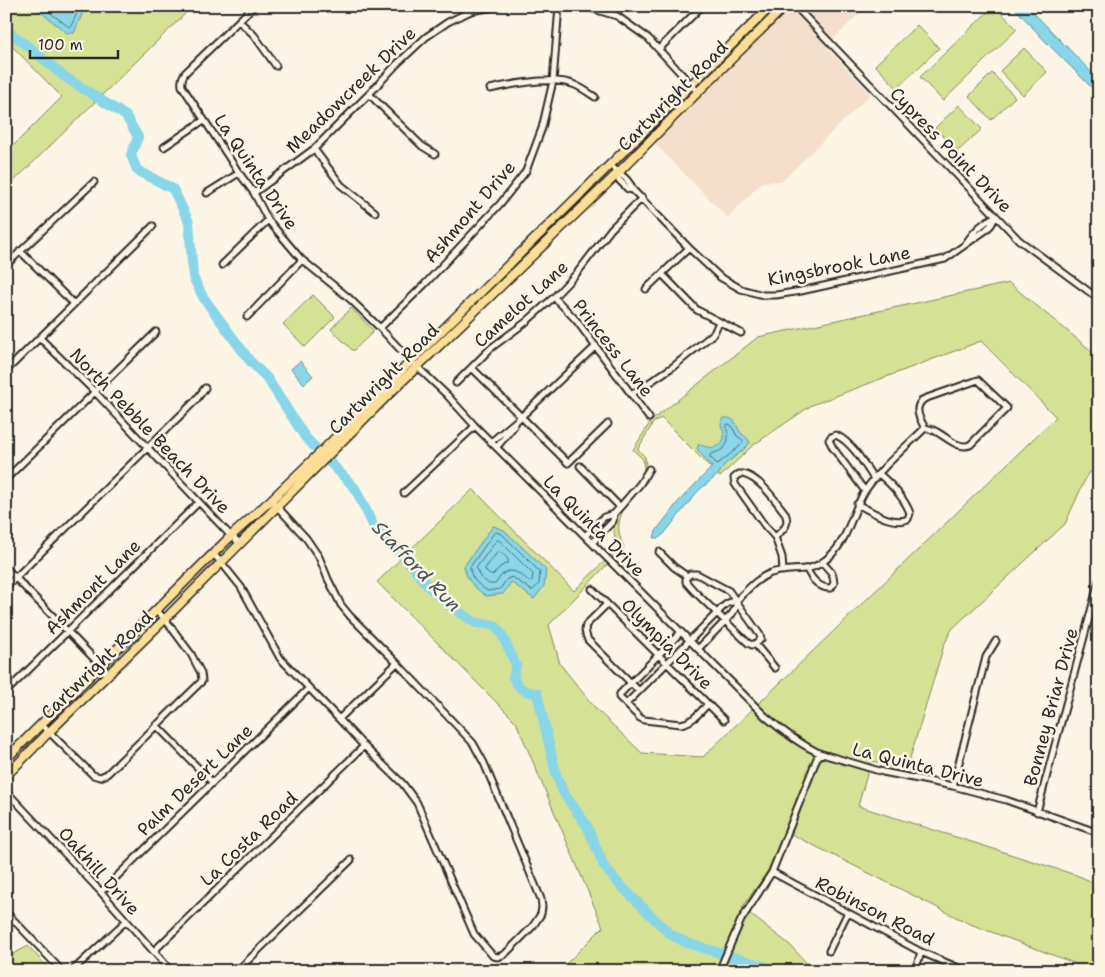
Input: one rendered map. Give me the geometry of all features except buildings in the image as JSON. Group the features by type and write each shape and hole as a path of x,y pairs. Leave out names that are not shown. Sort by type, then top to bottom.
{"main road":[{"name":"Cartwright Road","path":"6,776 304,480 411,361 771,6"},
{"name":"Cartwright Road","path":"6,759 231,536 301,470 344,434 417,367 618,173 785,6"}],"street":[{"path":"254,6 239,21 254,35 276,66"},
{"name":"Meadowcreek Drive","path":"254,193 314,149 426,37 448,22 471,11 499,6"},
{"name":"Ashmont Drive","path":"380,328 425,284 500,204 526,171 542,128 553,81 559,6"},
{"path":"583,6 617,16 648,38 698,92"},
{"path":"659,49 702,6"},
{"name":"Cypress Point Drive","path":"794,6 1019,240 1099,300"},
{"path":"1094,6 1099,11"},
{"name":"La Quinta Drive","path":"239,21 185,73 181,82 204,120 254,193 268,220 302,260 349,298 380,328 475,426 776,726 819,753 884,772 954,786 1006,800 1099,833"},
{"path":"490,89 553,81 575,84 595,97"},
{"path":"370,94 422,146 435,154"},
{"path":"164,147 204,120"},
{"path":"314,149 341,185 376,212"},
{"name":"Kingsbrook Lane","path":"610,165 618,173 623,174 632,185 633,190 720,277 734,286 764,295 776,295 945,260 965,246 976,230 986,221 996,216"},
{"path":"207,193 239,173"},
{"path":"6,264 94,182"},
{"name":"Camelot Lane","path":"456,383 491,348 526,322 554,297 577,274 611,229 642,198"},
{"path":"222,265 268,220"},
{"path":"6,371 153,226"},
{"path":"646,290 689,248"},
{"path":"20,251 74,304"},
{"path":"246,317 302,260"},
{"path":"662,274 697,310 741,333"},
{"name":"Princess Lane","path":"554,297 576,320 649,418"},
{"path":"632,394 674,366 707,339 714,332 719,322"},
{"path":"6,479 156,332"},
{"name":"North Pebble Beach Drive","path":"40,338 95,392 147,449 240,543"},
{"path":"491,442 522,416 596,346"},
{"path":"472,368 568,463 608,424"},
{"path":"978,380 1007,408 970,445 965,447 958,445 933,430 925,428 918,413 919,402 978,380"},
{"path":"6,587 196,400 205,388"},
{"path":"497,447 522,416"},
{"path":"404,493 475,426"},
{"path":"626,704 717,613 729,602 736,600 755,582 771,573 807,569 816,566 831,555 842,540 857,504 865,491 874,479 925,428"},
{"path":"865,491 833,448 830,440 831,436 836,434 850,445 874,479"},
{"path":"580,466 620,507"},
{"path":"585,536 604,518 614,514 640,484 648,469"},
{"path":"775,537 787,526 786,513 755,479 743,474 737,476 734,478 735,484 775,537 782,557 783,571"},
{"path":"857,504 887,518 898,521 908,519 910,513 906,503 897,490 879,474"},
{"path":"213,554 241,587 280,658 403,784 417,803 474,934 492,956 498,957 506,954 533,926 541,914 542,907 541,899 484,763 472,743 341,605 319,557 306,538 271,500"},
{"name":"Ashmont Lane","path":"6,692 199,502"},
{"path":"592,543 613,521 614,514"},
{"path":"659,552 674,567 688,575 697,574 729,592 761,639 752,645 748,643 686,582 688,575"},
{"path":"807,569 809,575 819,585 826,589 831,588 834,584 833,576 822,562"},
{"path":"6,568 109,674"},
{"name":"Bonney Briar Drive","path":"1037,812 1099,581"},
{"name":"Olympia Drive","path":"592,589 724,720"},
{"path":"698,649 732,614 736,607 736,600"},
{"path":"607,604 586,625 585,629 588,640 639,691"},
{"path":"42,725 93,775 100,777 106,774 202,681 201,673 191,654 156,610"},
{"path":"681,632 619,697 644,720 681,724 692,720 708,704"},
{"path":"954,786 986,657 996,642"},
{"path":"755,644 775,668"},
{"path":"339,719 397,663"},
{"name":"Palm Desert Lane","path":"100,892 309,688"},
{"path":"156,725 212,782"},
{"name":"La Costa Road","path":"154,951 364,746"},
{"path":"719,971 734,933 772,872 819,753"},
{"name":"Oakhill Drive","path":"6,790 171,971"},
{"path":"237,971 350,860"},
{"name":"Robinson Road","path":"772,872 847,914 921,952 966,971"},
{"path":"6,912 62,971"},
{"path":"829,951 847,914"},
{"path":"72,971 126,922"},
{"path":"915,971 921,952"}],"shaded area":[{"path":"792,6 867,6 826,47 871,94 782,181 762,182 728,218 654,143"}],"green space":[{"path":"6,6 193,6 6,189 6,153 62,97 6,40"},
{"path":"994,6 1017,29 943,101 920,77"},
{"path":"917,25 939,48 897,88 875,65"},
{"path":"1024,48 1047,72 1023,95 1000,71"},
{"path":"992,73 1015,97 991,120 969,96"},
{"path":"959,105 982,129 958,151 935,128"},
{"path":"1009,283 1099,357 1099,471 1088,473 1065,524 952,629 944,645 907,768 871,761 858,806 1079,876 1099,885 1099,971 1082,971 1074,963 970,924 785,831 768,871 742,908 789,944 814,971 680,971 672,967 669,971 559,971 603,927 516,722 377,582 473,489 574,591 618,548 614,531 616,519 627,501 645,480 643,459 633,450 651,421 758,337","holes":["981,341 1056,417 703,757 642,753 596,709 560,664 549,625 624,547 620,537 620,519 628,503 648,481 645,457 638,449 653,423 661,418 720,477 752,446 812,405"]},
{"path":"313,295 335,317 305,347 283,324"},
{"path":"351,308 374,331 353,351 331,329"},
{"path":"28,946 51,971 6,971 6,958"}],"water":[{"path":"33,6 80,6 83,12 74,33 67,33"},
{"path":"1013,6 1027,6 1099,80 1099,95 1044,40"},
{"path":"300,361 313,376 304,384 291,369"},
{"path":"724,418 732,419 750,443 724,465 719,474 698,491 664,534 659,538 654,538 656,531 678,502 712,467 697,449 699,444 715,447 721,444 724,434 721,423"},
{"path":"493,526 504,530 546,570 544,586 534,599 511,582 503,594 486,596 469,580 464,566"}],"waterway":[{"name":"Stafford Run","path":"6,30 62,75 126,116 138,137 131,155 137,170 173,189 189,222 193,277 203,297 250,361 267,378 305,437 355,488 374,527 413,567 424,582 450,606 476,623 495,625 502,635 516,665 513,678 522,689 537,693 556,774 563,792 587,826 604,866 616,881 670,934 687,943 779,971"}]}
